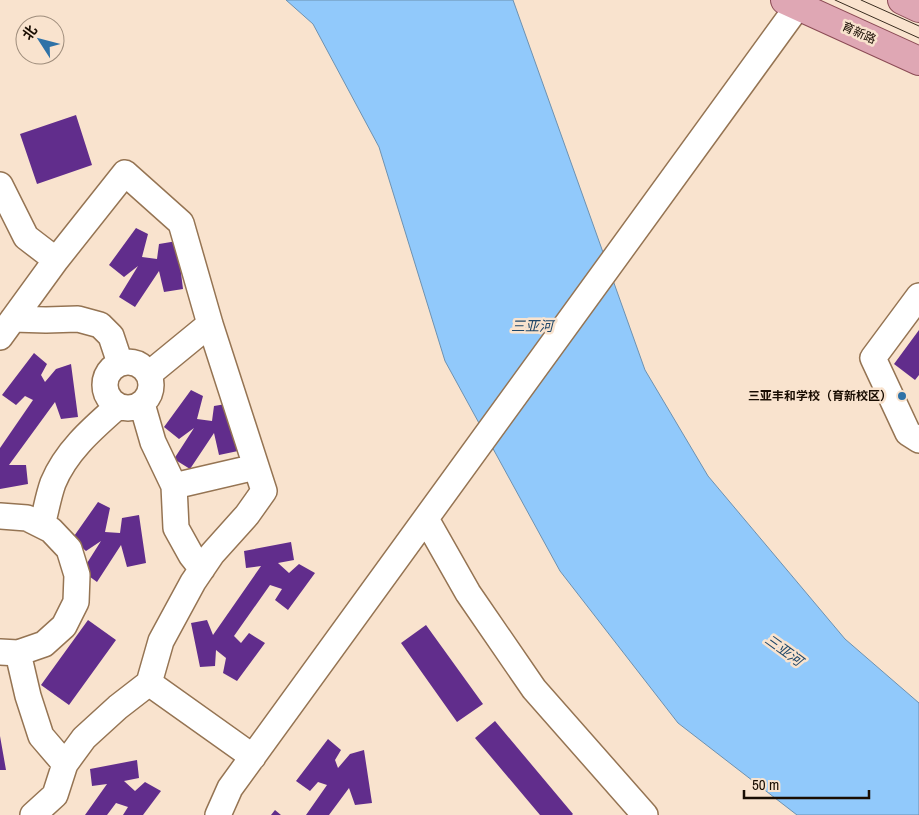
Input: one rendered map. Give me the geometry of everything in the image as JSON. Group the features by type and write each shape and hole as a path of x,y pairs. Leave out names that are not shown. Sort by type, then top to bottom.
{"main road":[{"path":"902,0 919,8"},
{"name":"育新路","path":"795,2 919,60"}],"street":[{"path":"218,815 230,788 666,187 795,2"},
{"path":"6,328 125,172 181,223 210,324 264,491 247,515 212,554 193,582 161,641 149,683 118,706 84,738 65,764 54,795 33,815"},
{"path":"0,185 26,237 56,260"},
{"path":"919,296 873,358 908,433 919,440"},
{"path":"6,328 46,320 78,319 100,326 111,336 120,363"},
{"path":"149,374 210,324"},
{"path":"120,363 136,363 149,374 151,390 142,404 127,410 112,404 104,389 107,373 120,363"},
{"path":"142,404 153,442 174,486 176,528 191,555 202,569"},
{"path":"42,525 54,483 68,455 92,429 118,406"},
{"path":"174,486 256,467"},
{"path":"0,516 27,518 51,530 69,550 77,575 76,602 64,626 44,644 9,652 28,696 41,736 65,764"},
{"path":"426,519 468,593 534,689 645,815"},
{"path":"149,683 253,757"}],"water":[{"name":"三亚河","path":"286,0 513,0 645,370 708,476 845,639 919,703 919,815 797,815 678,723 560,571 445,361 379,147 313,24"}],"building":[{"path":"76,115 92,165 37,184 20,134"},
{"path":"136,228 148,234 142,257 157,259 159,244 177,241 183,289 164,292 159,271 135,307 119,297 138,266 124,277 109,265"},
{"path":"919,330 919,375 915,380 894,364"},
{"path":"34,353 47,364 41,375 45,382 56,369 71,364 78,417 61,419 55,402 9,465 26,465 28,484 0,489 0,448 33,400 25,396 16,405 2,395"},
{"path":"191,390 203,396 197,419 212,421 214,406 232,403 238,451 219,455 214,433 190,469 174,459 194,428 179,439 164,427"},
{"path":"98,502 110,508 105,532 120,533 122,518 139,515 146,563 127,567 121,545 97,582 82,571 101,541 86,551 72,539"},
{"path":"291,542 294,560 278,563 289,573 299,564 315,573 288,610 275,600 282,589 270,585 234,636 241,643 249,633 265,643 237,681 223,673 226,658 216,650 215,666 200,667 191,623 207,620 213,635 261,566 246,568 244,551"},
{"path":"88,620 116,640 69,705 41,685"},
{"path":"426,625 483,704 457,722 401,643"},
{"path":"495,721 572,815 540,815 475,738"},
{"path":"0,736 6,770 0,770"},
{"path":"328,739 341,750 335,760 338,768 350,754 364,750 372,803 355,805 349,788 329,815 306,815 327,785 318,782 310,791 296,781"},
{"path":"137,760 139,778 124,781 135,791 145,782 161,791 143,815 123,815 128,807 116,803 107,815 85,815 107,784 92,786 90,769"},
{"path":"275,810 281,815 271,815"}],"tram line":[{"path":"835,0 919,38"},
{"path":"861,0 919,26"}],"place":[{"name":"三亚丰和学校（育新校区）","path":"902,396"}]}
